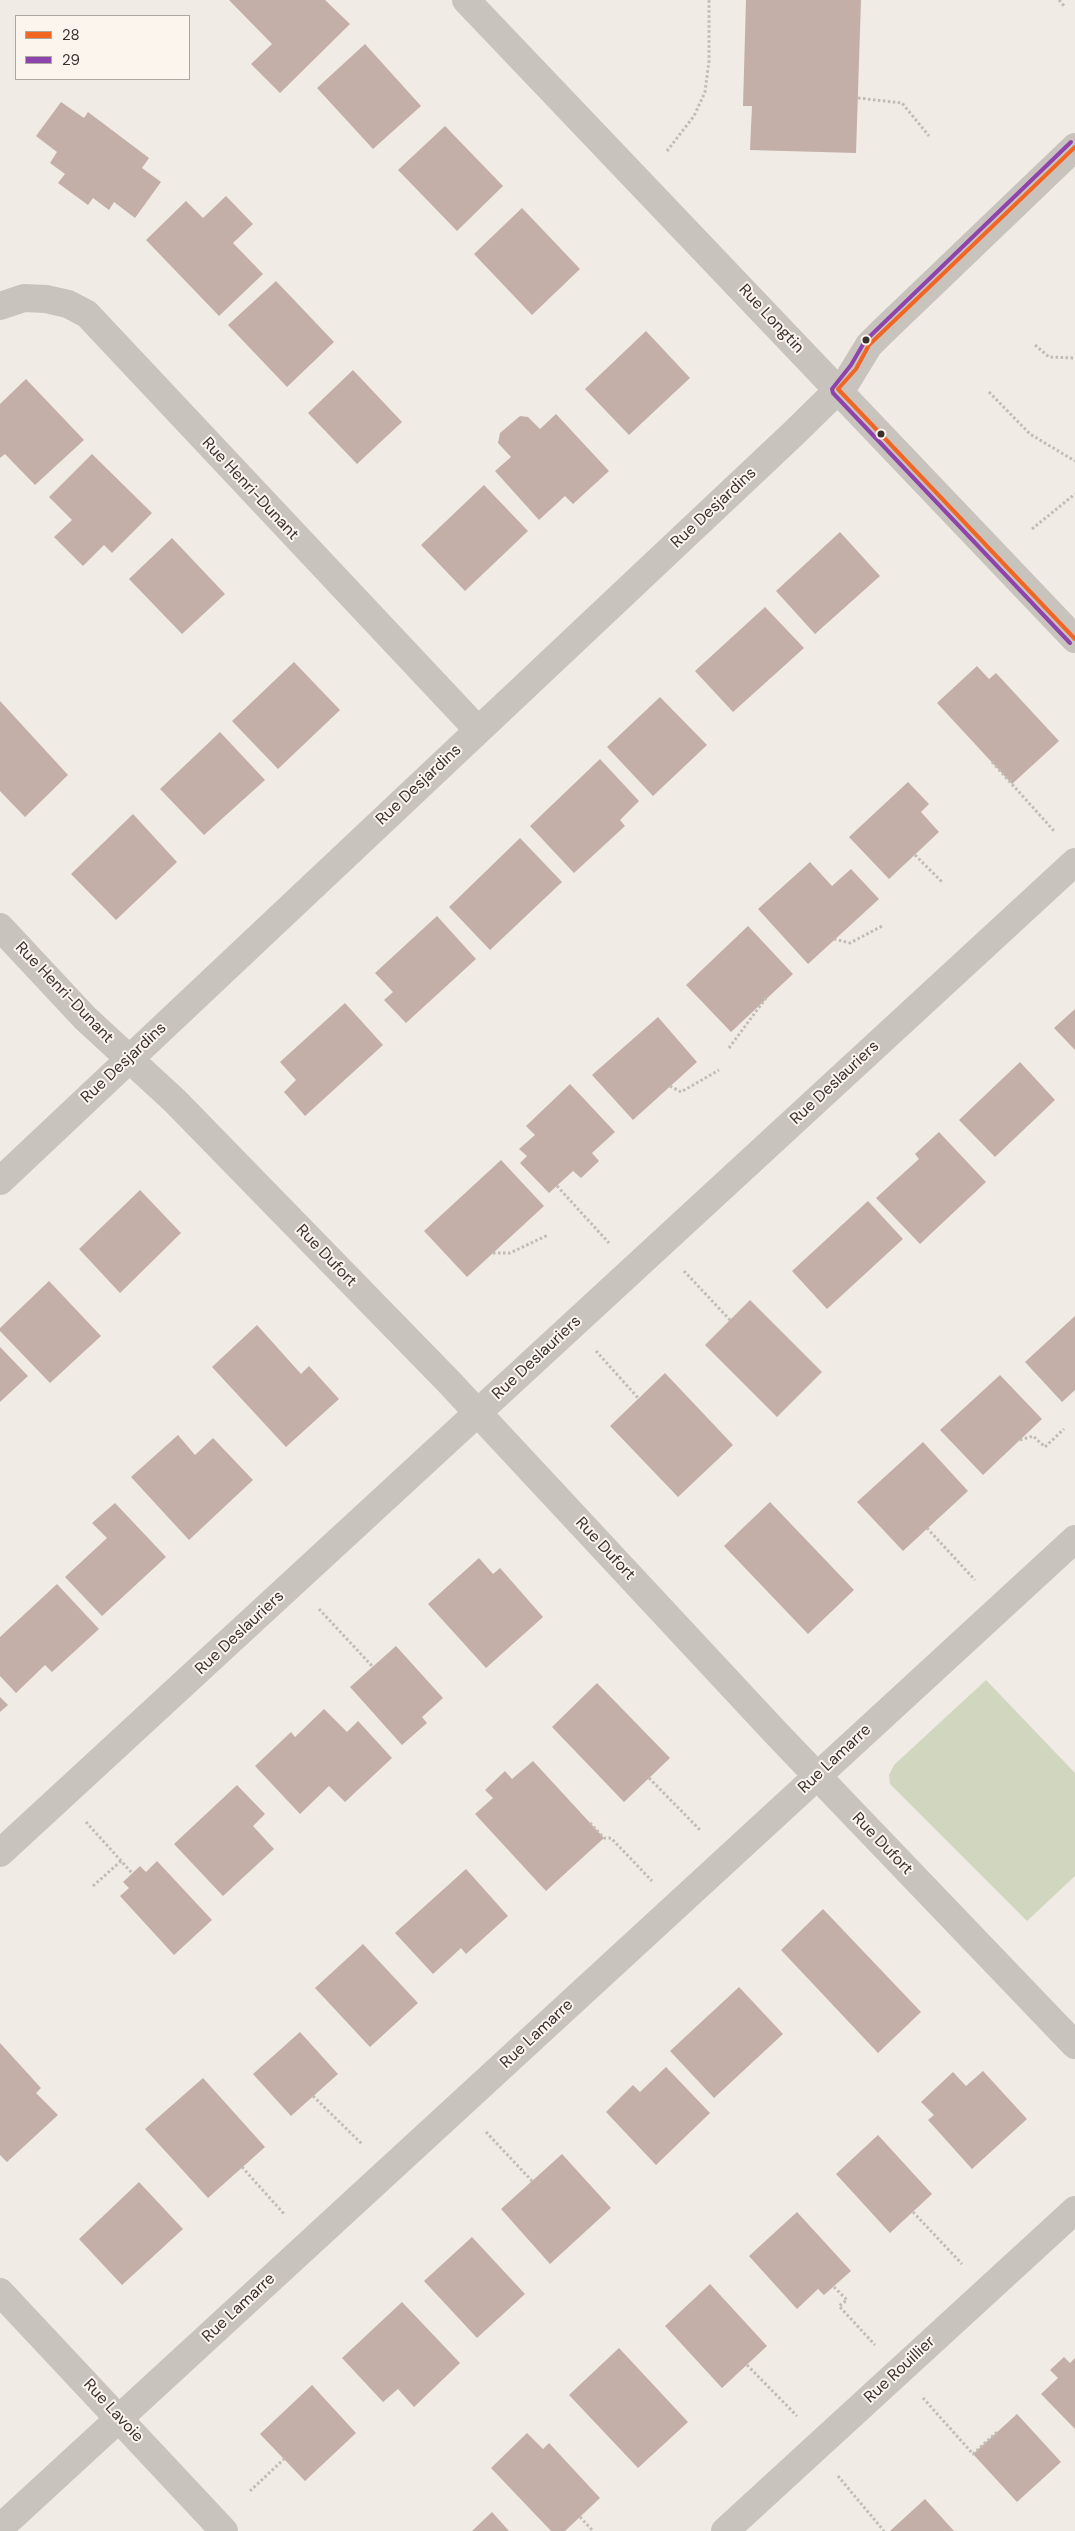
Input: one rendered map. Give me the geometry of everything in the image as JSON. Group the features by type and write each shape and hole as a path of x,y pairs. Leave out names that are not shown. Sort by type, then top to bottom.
{"street":[{"name":"Rue Longtin","path":"466,0 1075,639"},
{"name":"Rue Desjardins","path":"0,1181 838,389 856,369 869,346 880,333 1075,147"},
{"name":"Rue Henri-Dunant","path":"0,306 24,298 46,299 68,304 87,314 478,730"},
{"name":"Rue Deslauriers","path":"0,1853 1075,862"},
{"name":"Rue Henri-Dunant","path":"0,927 85,1018 130,1058"},
{"name":"Rue Dufort","path":"130,1058 175,1101 478,1414 817,1776 1075,2045"},
{"name":"Rue Lamarre","path":"0,2528 1075,1539"},
{"name":"Rue Rouillier","path":"725,2531 1075,2210"},
{"name":"Rue Lavoie","path":"0,2292 224,2531"}],"path":[{"path":"668,151 694,116 705,92 710,61 709,0"},
{"path":"1059,0 1065,7"},
{"path":"858,98 902,103 929,136"},
{"path":"1035,345 1049,357 1075,358"},
{"path":"988,392 1030,434 1075,461"},
{"path":"1032,529 1075,494"},
{"path":"992,762 1056,834"},
{"path":"916,855 942,882"},
{"path":"834,940 850,943 884,925"},
{"path":"729,1048 766,998"},
{"path":"670,1086 681,1092 719,1070"},
{"path":"557,1186 633,1269"},
{"path":"493,1253 510,1253 548,1235"},
{"path":"682,1269 730,1320"},
{"path":"594,1349 638,1399"},
{"path":"1020,1440 1033,1436 1044,1447 1064,1428"},
{"path":"928,1528 975,1580"},
{"path":"316,1606 373,1667"},
{"path":"649,1778 701,1831"},
{"path":"84,1820 132,1873"},
{"path":"590,1823 604,1838 611,1838 675,1906"},
{"path":"93,1886 121,1861"},
{"path":"313,2096 362,2144"},
{"path":"486,2132 532,2181"},
{"path":"242,2167 285,2215"},
{"path":"834,2287 846,2300 838,2306 899,2371 972,2454 997,2432"},
{"path":"250,2490 284,2459"},
{"path":"837,2475 884,2531"},
{"path":"580,2517 593,2531"}],"green space":[{"path":"986,1680 1075,1773 1075,1876 1027,1921 890,1784 889,1775 894,1765"}],"building":[{"path":"229,0 325,0 350,24 280,93 251,64 272,44"},
{"path":"746,0 861,0 856,153 750,150 752,106 743,106"},
{"path":"365,44 421,106 373,149 317,88"},
{"path":"61,102 84,118 88,112 149,158 142,168 161,182 135,218 114,202 109,210 93,198 88,205 58,183 65,174 50,163 57,152 36,136"},
{"path":"445,126 503,186 457,231 398,170"},
{"path":"226,196 253,224 233,243 263,274 219,316 146,240 186,201 203,218"},
{"path":"522,208 580,269 532,315 474,254"},
{"path":"276,281 334,342 287,387 228,325"},
{"path":"646,331 690,378 629,435 585,389"},
{"path":"353,370 402,422 357,464 308,413"},
{"path":"26,379 84,440 35,485 5,454 0,458 0,404"},
{"path":"556,414 609,471 573,504 565,496 539,520 495,471 511,457 498,443 500,433 520,416 528,417 540,429"},
{"path":"92,454 152,513 112,553 104,545 83,566 54,537 72,520 49,497"},
{"path":"484,485 528,531 465,591 421,545"},
{"path":"840,532 880,576 815,634 776,591"},
{"path":"172,538 225,594 182,634 129,579"},
{"path":"765,607 804,648 733,712 695,671"},
{"path":"294,662 340,710 278,769 232,721"},
{"path":"977,666 989,679 996,673 1059,741 1012,784 937,703"},
{"path":"660,697 707,745 653,796 607,747"},
{"path":"0,701 68,775 25,817 0,791"},
{"path":"220,732 265,780 204,835 160,789"},
{"path":"600,759 639,801 620,820 625,826 574,873 530,826"},
{"path":"908,782 929,804 921,812 939,832 889,879 849,837"},
{"path":"133,814 177,862 116,920 71,874"},
{"path":"520,838 562,882 490,950 449,907"},
{"path":"810,862 832,886 851,869 879,899 808,964 758,909"},
{"path":"437,916 476,959 406,1023 384,1000 393,992 375,973"},
{"path":"748,926 793,974 731,1032 686,985"},
{"path":"345,1003 383,1045 305,1116 284,1092 296,1080 280,1062"},
{"path":"1075,1009 1075,1050 1054,1028"},
{"path":"658,1017 697,1062 633,1120 592,1075"},
{"path":"1020,1062 1055,1100 995,1157 959,1120"},
{"path":"570,1084 615,1132 592,1153 599,1161 581,1178 573,1171 549,1193 520,1163 527,1156 519,1149 535,1135 526,1126"},
{"path":"939,1132 986,1182 920,1244 876,1198 919,1159 915,1154"},
{"path":"501,1160 544,1206 467,1277 424,1231"},
{"path":"140,1190 181,1233 120,1293 79,1249"},
{"path":"868,1201 903,1239 827,1309 792,1271"},
{"path":"49,1281 101,1336 50,1383 0,1331 0,1328"},
{"path":"750,1300 822,1372 777,1417 705,1345"},
{"path":"1075,1316 1075,1390 1062,1402 1025,1362"},
{"path":"257,1325 301,1374 309,1366 339,1399 286,1447 212,1367"},
{"path":"0,1347 28,1376 0,1402"},
{"path":"665,1373 733,1445 678,1497 610,1426"},
{"path":"1000,1375 1042,1419 983,1475 940,1430"},
{"path":"178,1435 195,1455 213,1438 253,1480 189,1540 131,1477"},
{"path":"923,1442 968,1491 903,1551 857,1502"},
{"path":"770,1502 854,1590 808,1634 724,1546"},
{"path":"115,1503 166,1557 102,1616 65,1577 107,1538 92,1523"},
{"path":"479,1558 493,1574 500,1568 543,1617 486,1668 428,1604"},
{"path":"57,1584 99,1629 52,1672 45,1665 16,1693 0,1676 0,1637"},
{"path":"396,1646 443,1698 422,1717 427,1723 402,1745 350,1687"},
{"path":"597,1683 670,1758 624,1802 552,1727"},
{"path":"0,1697 8,1705 0,1712"},
{"path":"324,1709 347,1732 358,1721 392,1758 345,1802 329,1786 300,1814 255,1766 291,1732 295,1737"},
{"path":"533,1761 604,1838 546,1891 475,1814 493,1798 485,1790 505,1771 512,1779"},
{"path":"237,1785 265,1814 253,1826 274,1849 223,1896 174,1844"},
{"path":"157,1861 212,1920 174,1955 120,1896 129,1888 123,1882 140,1866 146,1872"},
{"path":"466,1869 508,1916 466,1954 461,1948 433,1974 395,1933"},
{"path":"823,1909 921,2012 878,2053 781,1950"},
{"path":"363,1944 418,2003 370,2047 315,1988"},
{"path":"739,1987 783,2034 714,2098 670,2051"},
{"path":"300,2032 338,2074 291,2116 253,2074"},
{"path":"0,2043 41,2088 36,2093 58,2115 7,2162 0,2155"},
{"path":"666,2067 710,2113 656,2165 606,2112 633,2085 640,2092"},
{"path":"983,2071 1027,2119 972,2169 928,2120 934,2115 921,2102 953,2072 966,2086"},
{"path":"203,2078 265,2147 208,2198 145,2129"},
{"path":"878,2135 932,2194 890,2233 836,2174"},
{"path":"562,2154 611,2208 550,2264 501,2209"},
{"path":"139,2182 183,2229 122,2285 79,2239"},
{"path":"797,2212 851,2271 824,2295 818,2289 797,2309 749,2256"},
{"path":"472,2237 525,2294 477,2338 424,2281"},
{"path":"710,2284 767,2346 722,2388 665,2326"},
{"path":"402,2302 460,2363 414,2407 398,2389 383,2402 342,2358"},
{"path":"619,2348 688,2422 638,2468 569,2395"},
{"path":"1064,2357 1070,2363 1075,2358 1075,2429 1041,2394 1058,2378 1050,2370"},
{"path":"312,2385 356,2433 305,2481 260,2434"},
{"path":"1017,2414 1061,2462 1017,2502 973,2454"},
{"path":"527,2433 543,2449 549,2443 600,2498 565,2531 551,2531 491,2468"},
{"path":"925,2499 954,2531 890,2531"},
{"path":"492,2512 509,2531 472,2531"}],"transit line":[{"name":"29","path":"1070,643 833,393 832,389 851,365 865,341 1071,142"},
{"name":"28","path":"1075,147 869,345 856,369 838,389 1075,639"}]}
